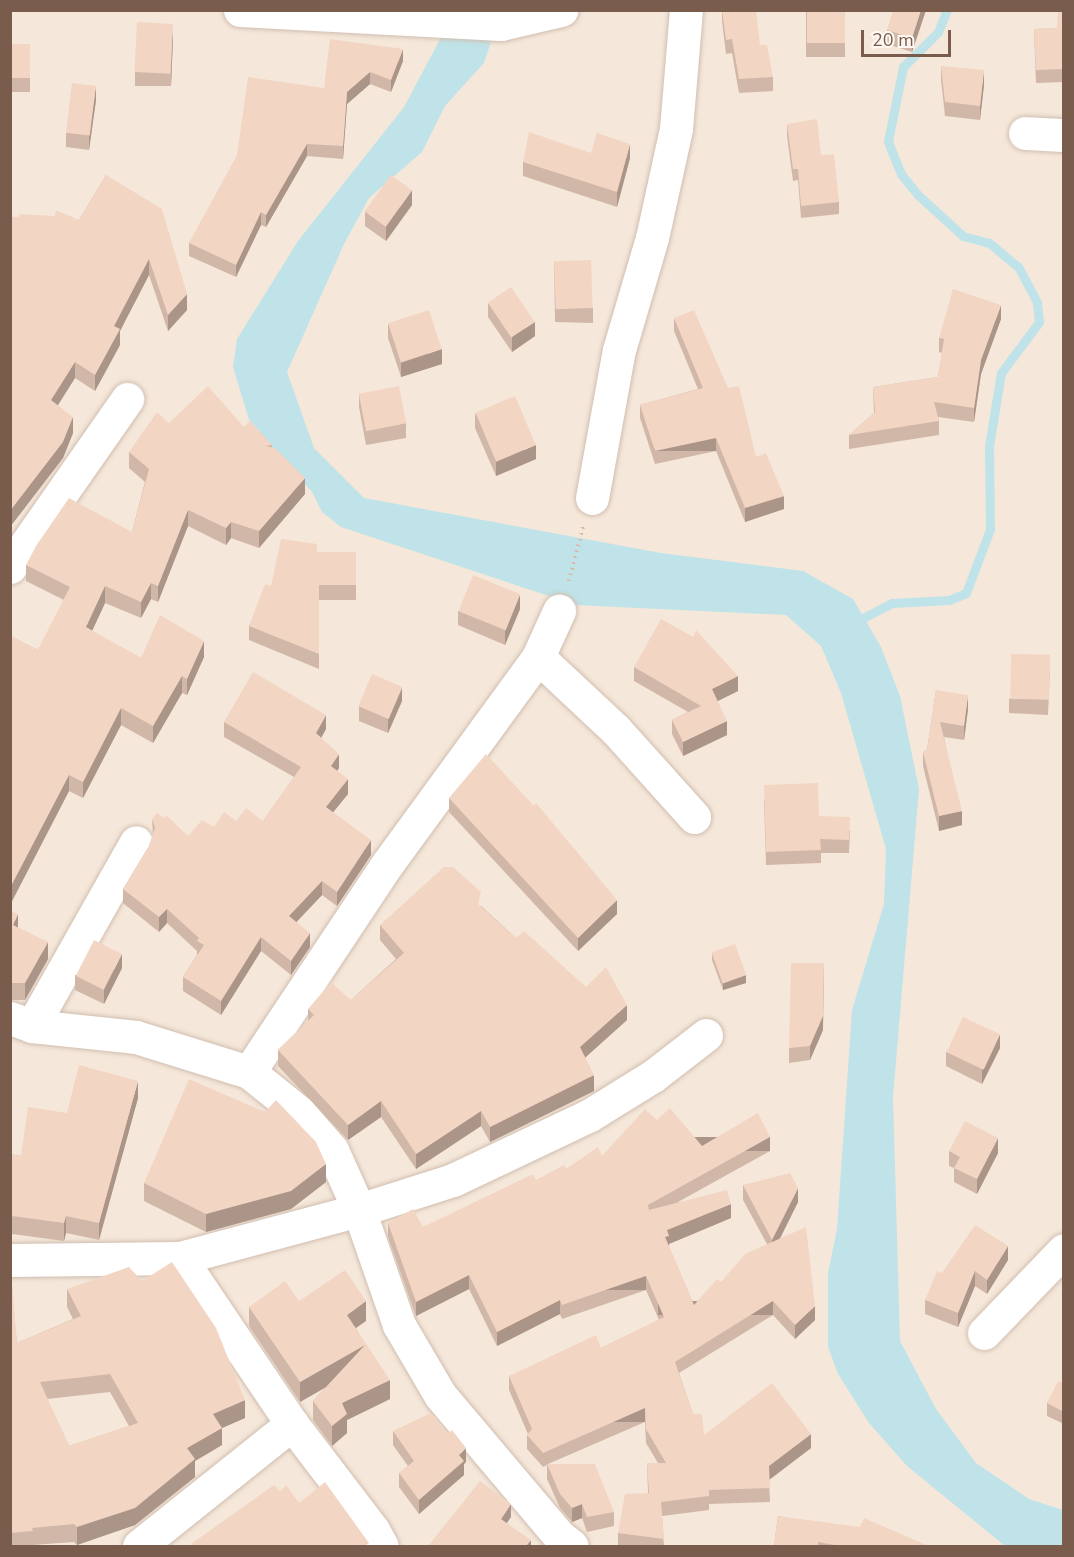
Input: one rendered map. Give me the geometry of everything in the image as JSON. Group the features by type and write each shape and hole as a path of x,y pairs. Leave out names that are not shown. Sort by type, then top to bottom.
{"street":[{"path":"240,10 448,19 501,24 561,10"},
{"path":"592,498 619,350 652,238 676,129 686,10"},
{"path":"1025,133 1064,135"},
{"path":"10,567 127,399"},
{"path":"249,1072 388,863 538,657 563,599"},
{"path":"538,657 616,730 694,817"},
{"path":"136,842 21,1022 136,1037 249,1072 299,1112 332,1150 359,1210 399,1325 440,1395 558,1536 573,1546"},
{"path":"10,1260 180,1258 359,1210 453,1180 590,1115 653,1076 706,1035"},
{"path":"984,1333 1064,1250"},
{"path":"180,1258 292,1424 373,1530 382,1546"},
{"path":"139,1546 292,1424"}],"path":[{"path":"563,599 582,530"}],"shaded area":[{"path":"11,11 1063,11 1063,1546 11,1546"}],"water":[{"path":"455,11 501,11 484,63 445,106 422,152 369,198 344,244 287,372 314,448 364,498 661,553 803,571 853,599 881,647 900,696 919,789 893,1097 900,1341 936,1409 976,1463 1029,1499 1063,1510 1063,1546 1005,1546 907,1466 869,1423 838,1374 828,1347 828,1273 837,1229 852,1010 884,904 886,849 841,693 821,646 786,615 576,605 341,527 322,512 312,492 249,420 233,367 237,339 298,241 404,107"}],"building":[{"path":"722,10 756,10 760,45 767,45 773,77 739,79 732,39 726,40"},
{"path":"807,10 845,10 845,43 807,43"},
{"path":"893,10 921,10 912,38 887,30"},
{"path":"1058,10 1064,10 1064,69 1036,70 1034,29 1057,28"},
{"path":"137,22 173,24 170,74 134,72"},
{"path":"330,39 403,49 391,80 370,72 347,92 343,146 307,144 266,215 261,212 236,265 189,243 237,155 248,77 324,88"},
{"path":"10,44 30,44 30,78 10,78"},
{"path":"941,66 984,70 980,106 945,102"},
{"path":"72,83 96,86 90,136 66,133"},
{"path":"817,119 821,155 834,154 839,202 801,206 798,169 793,169 787,124"},
{"path":"529,132 591,153 597,133 630,144 617,192 523,162"},
{"path":"106,175 162,209 187,294 168,315 149,259 114,326 120,329 95,375 75,362 51,400 73,417 63,442 10,511 10,216 18,218 20,214 55,216 56,210 79,220"},
{"path":"391,175 412,190 386,227 365,211"},
{"path":"591,260 593,308 556,309 554,261"},
{"path":"511,287 534,322 511,337 488,303"},
{"path":"953,289 1001,305 981,360 974,408 934,402 939,421 849,435 875,412 873,387 938,377 944,339 939,338"},
{"path":"429,310 442,349 401,362 388,323"},
{"path":"694,310 728,388 739,386 756,457 766,453 784,496 745,508 716,438 655,451 640,405 703,388 674,318"},
{"path":"208,386 244,427 250,421 272,445 265,446 275,448 305,478 259,531 231,522 226,528 188,510 158,586 151,583 141,602 105,586 86,627 141,658 160,615 204,641 187,679 182,676 153,726 121,708 83,782 69,775 10,888 10,636 38,650 70,587 26,565 36,546 69,498 132,532 149,469 129,452 157,412 169,423"},
{"path":"399,386 406,423 366,431 359,394"},
{"path":"515,396 536,445 496,462 475,413"},
{"path":"281,539 317,544 317,552 356,552 356,585 319,585 319,654 249,626 265,584 271,586"},
{"path":"473,575 520,594 506,630 458,611"},
{"path":"661,619 693,637 696,630 738,676 712,689 727,721 683,742 672,720 701,706 634,667"},
{"path":"1011,654 1050,655 1049,700 1010,699"},
{"path":"253,672 326,715 316,733 339,754 331,766 348,779 326,807 371,840 337,892 322,881 289,916 310,933 291,961 261,937 221,1001 183,977 204,945 197,941 199,938 167,909 159,917 123,889 149,846 155,828 152,819 157,813 164,818 166,815 188,836 202,820 214,827 224,812 236,821 246,808 263,821 301,767 224,722"},
{"path":"372,674 402,687 389,719 358,706"},
{"path":"936,690 968,695 964,726 940,722 962,811 939,816 923,752 927,750"},
{"path":"486,754 534,806 536,803 617,900 578,938 449,798"},
{"path":"818,783 819,816 850,817 849,840 820,839 821,850 766,852 764,785"},
{"path":"444,867 453,867 481,892 478,904 516,938 524,931 586,987 606,967 627,1005 580,1047 594,1075 490,1127 481,1111 416,1154 381,1101 348,1125 278,1050 314,1015 308,1009 331,982 351,1000 404,953 380,925"},
{"path":"10,911 18,914 13,925 48,942 25,983 10,983"},
{"path":"94,940 122,954 103,990 76,976"},
{"path":"735,944 746,975 723,984 712,953"},
{"path":"791,963 824,963 823,1016 810,1046 789,1048"},
{"path":"963,1017 1000,1034 984,1070 947,1052"},
{"path":"79,1065 138,1081 99,1223 66,1216 64,1223 12,1216 10,1224 10,1154 21,1156 28,1107 67,1113"},
{"path":"189,1079 265,1112 276,1100 316,1142 326,1164 291,1191 206,1214 144,1183"},
{"path":"670,1108 702,1146 758,1113 770,1137 648,1205 649,1210 727,1190 731,1204 667,1230 669,1236 665,1237 694,1305 717,1279 721,1282 745,1254 806,1227 815,1306 795,1325 773,1301 675,1362 693,1414 702,1414 704,1435 772,1383 811,1434 769,1466 770,1488 709,1490 709,1496 661,1502 664,1539 618,1533 625,1494 649,1493 647,1463 666,1463 646,1429 645,1408 543,1453 527,1435 532,1429 509,1376 596,1335 601,1348 664,1317 646,1276 562,1305 560,1300 497,1332 469,1275 416,1302 388,1223 413,1209 423,1227 533,1174 536,1180 564,1165 566,1169 598,1147 602,1156 645,1109 657,1120"},
{"path":"965,1121 998,1138 977,1179 954,1168 960,1157 949,1151"},
{"path":"790,1173 798,1188 772,1240 743,1185"},
{"path":"975,1225 1008,1246 987,1280 975,1271 958,1313 925,1300 937,1271 942,1273"},
{"path":"172,1262 216,1328 245,1400 213,1414 222,1428 187,1448 195,1459 135,1508 77,1527 74,1524 32,1528 33,1531 10,1533 10,1281 12,1281 17,1343 81,1316 67,1289 129,1267 142,1281","holes":["110,1374 138,1423 69,1446 40,1382"]},
{"path":"345,1270 366,1301 347,1315 390,1380 342,1403 347,1414 332,1426 313,1401 365,1345 300,1382 249,1307 285,1281 299,1301"},
{"path":"1058,1381 1064,1383 1064,1412 1047,1403"},
{"path":"431,1413 447,1434 452,1430 466,1448 459,1455 464,1461 419,1500 399,1473 414,1461 393,1431"},
{"path":"547,1464 595,1464 614,1512 587,1517 582,1504 572,1508 560,1494"},
{"path":"480,1481 511,1504 501,1519 531,1540 526,1546 428,1546"},
{"path":"325,1482 369,1543 365,1546 192,1546 191,1544 274,1485 280,1491 286,1485 299,1503"},
{"path":"778,1516 860,1527 864,1518 929,1546 840,1546 818,1542 818,1546 774,1546"}],"waterway":[{"path":"855,622 892,603 949,600 966,593 990,529 989,446 1001,373 1039,322 1037,302 1018,267 989,243 963,236 918,195 901,174 888,141 903,67 938,32 947,10"}]}
